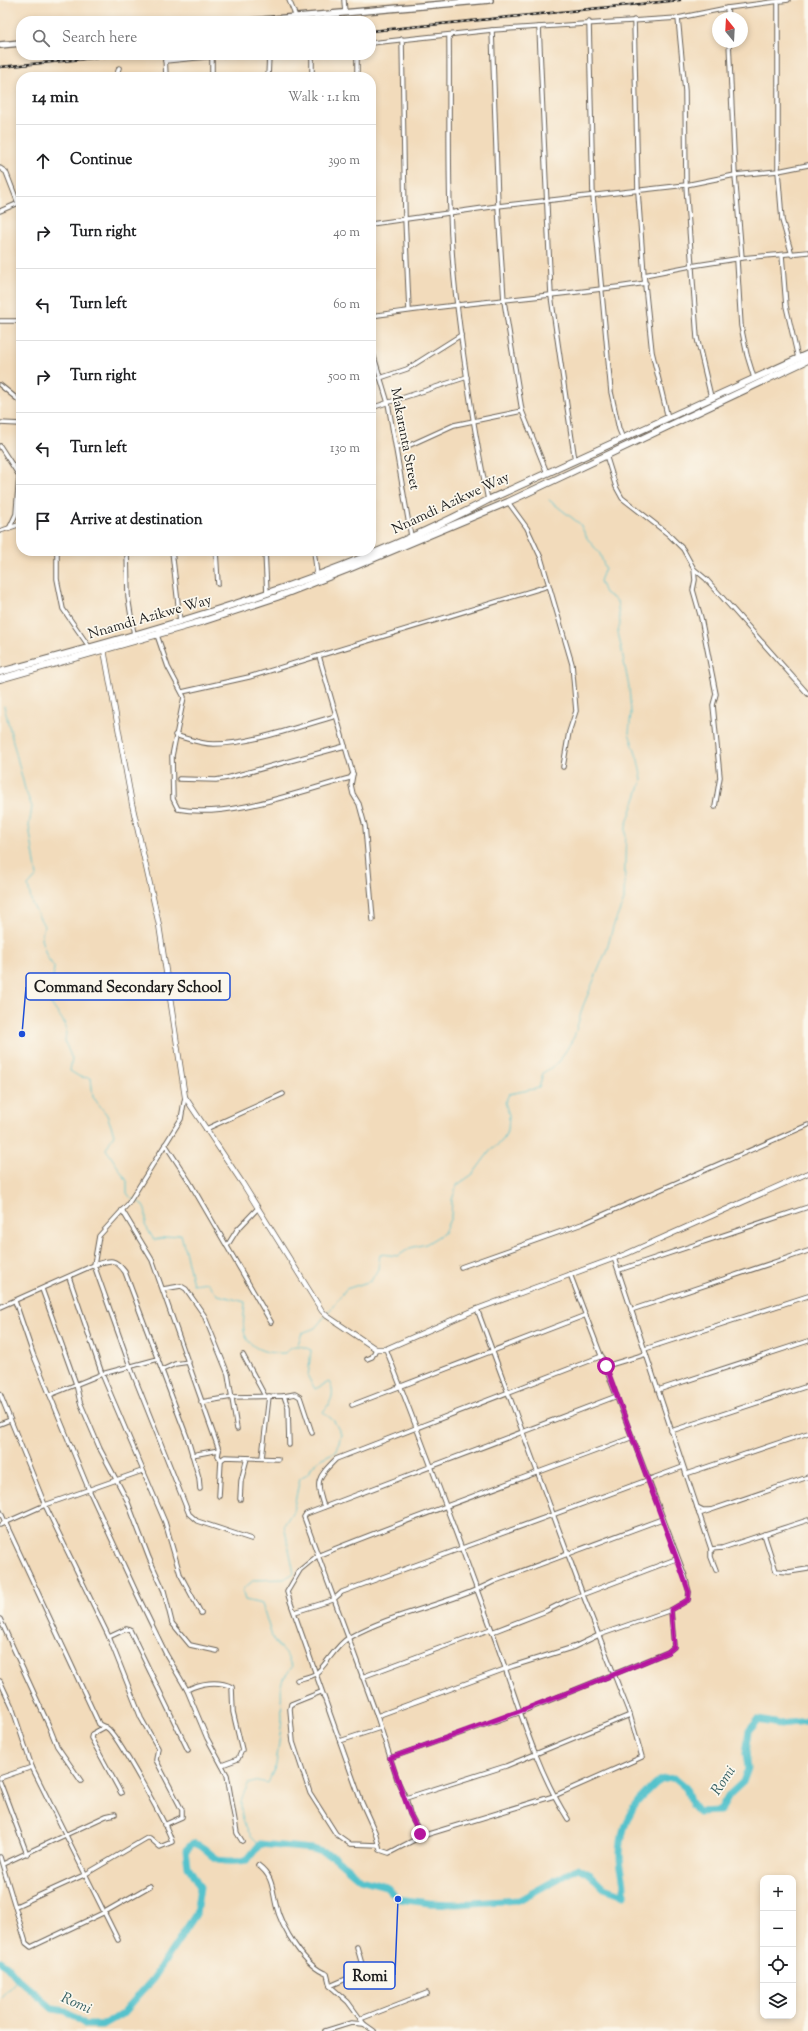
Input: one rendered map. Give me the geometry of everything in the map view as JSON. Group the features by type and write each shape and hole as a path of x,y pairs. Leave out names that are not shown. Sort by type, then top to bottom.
{"highway":[{"name":"Nnamdi Azikwe Way","path":"376,549 456,517 488,500 808,354"},
{"name":"Nnamdi Azikwe Way","path":"0,679 157,635 305,586 376,558 508,502 606,454 808,360"},
{"name":"Nnamdi Azikwe Way","path":"0,672 134,636 267,594 317,575 358,556"}],"main road":[{"path":"308,16 490,0"},
{"path":"0,45 16,43"}],"street":[{"path":"289,0 296,16"},
{"path":"344,0 345,13"},
{"path":"376,42 539,26 678,18 727,8 788,0"},
{"path":"778,1 778,171 782,220 792,255"},
{"path":"727,8 727,12"},
{"path":"678,18 685,91 686,185 697,338 711,397"},
{"path":"634,20 638,192 644,275 652,352 668,418"},
{"path":"589,22 593,196 611,392 619,429 623,439"},
{"path":"539,26 551,296 575,461"},
{"path":"492,30 498,206 504,301 522,411 547,473"},
{"path":"449,35 451,213 457,304 473,421 488,500"},
{"path":"402,39 405,218 409,310"},
{"path":"729,48 735,175 742,258"},
{"path":"165,60 166,72"},
{"path":"212,60 212,72"},
{"path":"268,72 269,60"},
{"path":"312,60 312,72"},
{"path":"357,60 357,72"},
{"path":"118,72 119,68"},
{"path":"376,223 546,200 638,192 686,185 735,175 778,171 808,165"},
{"path":"0,168 4,169 6,172 16,195"},
{"path":"0,211 16,203"},
{"path":"644,275 742,258 792,255 808,252"},
{"path":"782,255 786,306 798,358"},
{"path":"737,260 741,326 747,355 754,378"},
{"path":"376,315 457,304 551,296 646,283"},
{"path":"0,321 16,321"},
{"path":"380,378 407,369 461,335"},
{"name":"Makaranta Street","path":"376,369 388,403 411,536"},
{"path":"376,407 467,377"},
{"path":"0,385 16,398"},
{"path":"396,447 410,445 454,425 522,411"},
{"path":"0,423 16,424"},
{"path":"0,446 16,471"},
{"path":"606,454 616,487 622,498 668,534 683,549 694,569 706,579 808,694"},
{"path":"508,502 527,528 541,558 572,664 576,711 569,732 563,768"},
{"path":"9,530 16,514"},
{"path":"0,531 9,530 16,526"},
{"path":"58,556 57,579 63,609 90,648"},
{"path":"127,556 128,597 134,636"},
{"path":"173,556 180,622"},
{"path":"216,556 218,584"},
{"path":"265,556 267,594"},
{"path":"315,556 317,575"},
{"path":"694,569 695,580 693,590 701,618 716,694 713,705 720,777 714,807"},
{"path":"182,692 249,677 548,586"},
{"path":"157,635 168,667 182,692 184,703 175,735 172,756 173,799 178,809 208,812 245,805 350,778 353,774"},
{"path":"104,650 132,804 159,925 185,1097 181,1119 128,1204 99,1236 94,1265 130,1366 192,1518 210,1527 251,1539"},
{"path":"319,656 353,774 351,785 353,794 359,804 365,826 373,920"},
{"path":"175,735 203,743 227,743 287,730 336,716"},
{"path":"179,779 216,780 227,778 345,746"},
{"path":"206,1129 283,1094"},
{"path":"185,1097 258,1208 322,1311 327,1316 376,1349 386,1349 478,1309 614,1258 808,1173"},
{"path":"461,1267 582,1224 808,1124"},
{"path":"165,1144 227,1246 270,1322"},
{"path":"618,1270 808,1207"},
{"path":"227,1246 237,1230 258,1208"},
{"path":"122,1210 152,1260 219,1450 218,1456 221,1460 219,1496"},
{"path":"631,1310 808,1251"},
{"path":"614,1258 700,1514 711,1549 711,1557 716,1570"},
{"path":"0,1307 94,1265 108,1260 115,1261 125,1272 158,1359 192,1455 199,1478 200,1489"},
{"path":"377,1716 574,1647 599,1635 671,1610 688,1600 689,1592 685,1576 676,1559 633,1437 570,1274"},
{"path":"68,1277 102,1374 165,1522 180,1574 201,1613"},
{"path":"163,1289 181,1286 186,1289 204,1315 228,1374 237,1429"},
{"path":"42,1289 76,1384 80,1402 100,1449 117,1479 164,1591 172,1623 190,1645 217,1651"},
{"path":"606,1366 808,1296"},
{"path":"15,1301 50,1395 89,1490 166,1654 187,1690 207,1738 222,1764 229,1784 237,1833 242,1840"},
{"path":"478,1309 539,1472 583,1595 630,1715 642,1755 641,1758 554,1796 422,1836 389,1852 380,1850 375,1832 361,1801 321,1692 288,1592 300,1570 317,1556 445,1506 539,1472 633,1437"},
{"path":"352,1405 586,1315"},
{"path":"658,1390 808,1341"},
{"path":"367,1359 372,1356 376,1349"},
{"path":"386,1349 462,1548 536,1754 554,1796 568,1818"},
{"path":"243,1355 267,1396 262,1458"},
{"path":"324,1507 319,1486 320,1476 336,1459 508,1391 602,1356"},
{"path":"50,1395 102,1374 158,1359"},
{"path":"162,1370 174,1364 188,1362"},
{"path":"671,1431 808,1386"},
{"path":"0,1394 45,1504 109,1637 135,1704 158,1748 156,1760 182,1810 182,1817 164,1825"},
{"path":"201,1402 232,1397 284,1396 295,1394 300,1397 312,1433"},
{"path":"284,1396 288,1407 289,1445"},
{"path":"422,1836 410,1814 406,1798 398,1782 377,1716 349,1638 333,1600 304,1517 306,1514 324,1507 534,1429 617,1396"},
{"path":"0,1424 10,1420"},
{"path":"686,1474 808,1433"},
{"path":"192,1455 219,1450"},
{"path":"221,1460 225,1457 278,1459"},
{"path":"240,1499 241,1481 247,1458"},
{"path":"294,1612 333,1600 342,1592 683,1467"},
{"path":"0,1525 45,1504 142,1471"},
{"path":"700,1514 808,1477"},
{"path":"697,1507 703,1510 713,1510"},
{"path":"0,1511 99,1724 106,1727 128,1758 172,1840 171,1844 160,1847 150,1838 147,1838 84,1874 16,1906"},
{"path":"297,1680 316,1674 333,1651 349,1638 367,1629 477,1591 495,1581 662,1519"},
{"path":"711,1549 722,1548 808,1520"},
{"path":"764,1534 776,1571 789,1572 808,1570"},
{"path":"362,1677 546,1611 568,1600 676,1559"},
{"path":"390,1758 521,1712 672,1650 674,1647 671,1610"},
{"path":"0,1620 57,1746 81,1781"},
{"path":"109,1637 126,1628 130,1630 188,1750"},
{"path":"0,1681 12,1708 32,1766 103,1913 118,1940"},
{"path":"187,1690 202,1684 214,1683 232,1687 233,1712 242,1750 238,1759 222,1764"},
{"path":"321,1692 297,1700 291,1704 290,1709 293,1742 310,1793 336,1834 344,1841 350,1844 378,1845"},
{"path":"406,1798 536,1754 630,1715"},
{"path":"106,1727 92,1734 91,1738 121,1793"},
{"path":"340,1741 380,1728"},
{"path":"0,1778 32,1766"},
{"path":"0,1782 27,1854"},
{"path":"3,1864 66,1836 106,1816 115,1814"},
{"path":"0,1857 26,1942 31,1947 103,1913 150,1886"},
{"path":"258,1865 266,1870 271,1878 276,1906 284,1925 299,1950 318,1971 327,1974 330,1986 348,2002 364,2024 374,2031"},
{"path":"330,1986 362,1972 363,1968 357,1947"},
{"path":"360,2019 427,1993"},
{"path":"325,2031 351,2023 364,2024"}],"waterway":[{"path":"327,1314 346,1289 371,1281 378,1269 380,1254 398,1256 410,1248 426,1244 444,1233 451,1217 452,1200 457,1185 473,1174 490,1151 502,1141 508,1130 509,1115 505,1103 509,1094 539,1088 543,1073 559,1062 574,1037 583,1006 607,949 613,927 624,900 626,826 642,780 638,760 629,733 631,713 629,687 618,632 620,623 617,601 605,593 600,581 605,568 600,554 587,538 580,524 549,500"},
{"path":"4,706 25,789 32,807 29,826 37,876 28,886 32,904 44,926 41,939 47,957 54,967 51,1004 64,1022 66,1031 65,1042 72,1059 70,1071 80,1077 91,1078 93,1097 107,1115 114,1134 106,1149 127,1181 127,1193 130,1197"},
{"path":"132,1199 143,1205 146,1212 145,1225 154,1240 181,1234 193,1284 207,1282 218,1295 245,1302 244,1329 246,1337 253,1346 263,1351 274,1353 285,1353 294,1346 311,1350 308,1377 315,1389 329,1382 332,1390 332,1398 323,1412 334,1421 341,1434 337,1451 320,1459 312,1466 309,1473 300,1478 293,1511 284,1525 294,1573 284,1579 254,1580 242,1590 245,1600 262,1604 273,1640 286,1654 292,1667 283,1679 281,1685 282,1720 276,1765 268,1783 258,1781 248,1784 241,1800 241,1811 246,1827 252,1837 260,1844"},
{"path":"298,1344 302,1333 315,1328 325,1316"},
{"name":"Romi","path":"0,1961 7,1966 18,1979 53,2009 66,2011 86,2025 103,2025 122,2014 153,1979 196,1914 200,1887 188,1866 186,1850 193,1843 204,1848 219,1860 227,1861 247,1860 260,1844 313,1849 333,1856 360,1879 386,1886 398,1899 429,1903 458,1904 519,1900 578,1868 591,1875 604,1888 624,1895 620,1857 620,1847 624,1828 638,1801 655,1784 664,1779 674,1778 686,1788 691,1803 698,1812 720,1811 729,1795 743,1782 748,1768 746,1753 749,1731 758,1720 780,1724 808,1721"},
{"path":"0,1998 18,1979"}],"railway":[{"path":"376,30 680,0"},
{"path":"0,67 73,60"}],"place":[{"name":"Command Secondary School","path":"22,1034"},
{"name":"Romi","path":"398,1899"}],"route":[{"path":"420,1834 410,1814 406,1798 398,1782 390,1758 521,1712 614,1675 668,1652 674,1647 671,1610 688,1600 689,1592 685,1576 676,1559 677,1557 606,1366"}]}
